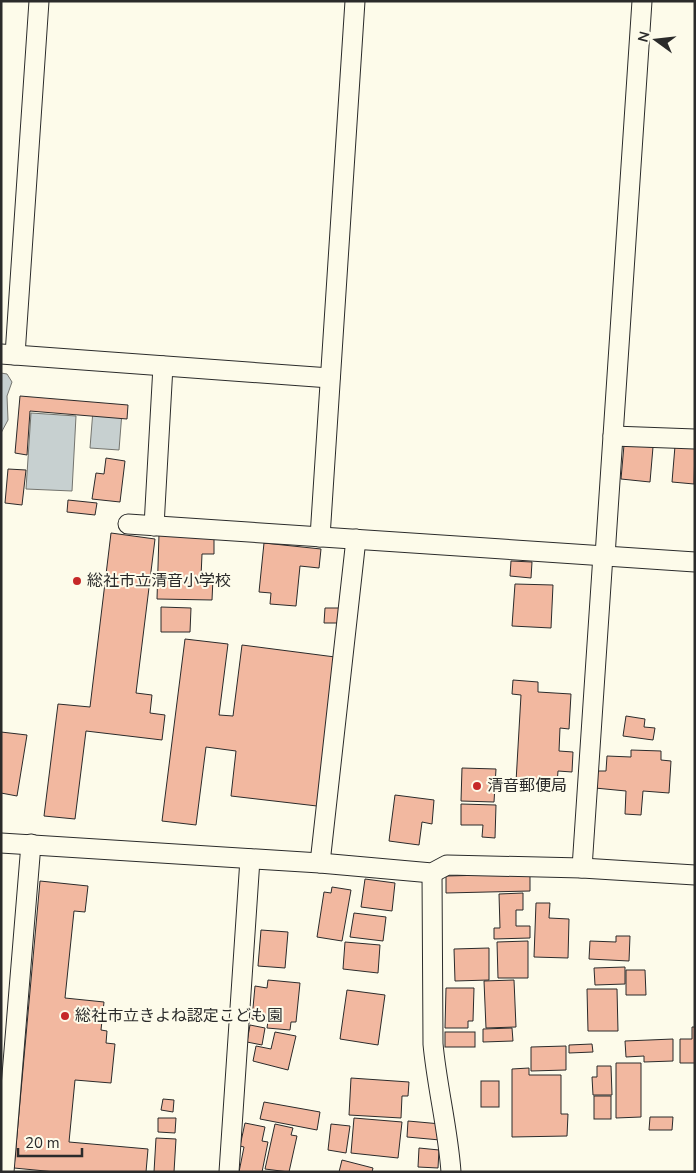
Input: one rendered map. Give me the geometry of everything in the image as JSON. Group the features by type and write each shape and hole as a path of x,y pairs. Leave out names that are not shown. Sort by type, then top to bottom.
{"street":[{"path":"39,1 8,355 330,378"},
{"path":"320,537 355,1"},
{"path":"582,868 642,1"},
{"path":"154,526 163,366"},
{"path":"613,436 695,439"},
{"path":"128,524 695,562"},
{"path":"320,863 356,539"},
{"path":"1,843 320,863 432,873 447,865 582,868 695,875"},
{"path":"4,1172 31,844"},
{"path":"229,1172 250,859"},
{"path":"432,873 433,1044 435,1069 448,1133 451,1172"}],"shaded area":[{"path":"1,373 7,374 12,382 7,396 8,420 1,433"},
{"path":"93,410 122,412 119,450 90,448"},
{"path":"31,413 76,416 72,491 26,489"}],"building":[{"path":"20,396 128,405 127,419 30,411 27,455 15,453"},
{"path":"624,445 653,447 650,482 621,479"},
{"path":"675,446 695,447 694,484 672,482"},
{"path":"106,458 125,461 120,502 92,499 96,473 104,474"},
{"path":"8,469 26,470 22,505 5,503"},
{"path":"68,500 97,503 95,515 67,512"},
{"path":"111,533 155,539 136,693 152,695 150,713 165,715 162,740 86,731 75,819 44,816 58,704 90,707"},
{"path":"159,534 214,536 214,554 202,554 201,577 213,578 212,600 157,599"},
{"path":"264,543 321,549 319,568 300,566 296,606 270,604 271,593 259,592"},
{"path":"511,561 532,562 531,578 510,576"},
{"path":"515,584 553,585 551,628 512,626"},
{"path":"161,607 191,608 190,632 161,632"},
{"path":"325,608 341,608 340,623 324,623"},
{"path":"185,639 228,644 219,715 233,716 242,645 335,657 317,806 231,796 236,751 206,747 196,825 162,821"},
{"path":"513,680 538,682 538,692 571,694 569,729 560,728 559,751 573,752 572,772 558,771 557,784 516,782 521,695 512,694"},
{"path":"626,716 645,719 644,727 655,728 653,740 623,736"},
{"path":"1,732 27,735 17,796 1,793"},
{"path":"631,750 661,751 661,760 671,761 669,793 643,791 641,815 625,814 626,791 595,788 596,771 606,771 607,756 631,757"},
{"path":"462,768 496,769 494,802 461,801"},
{"path":"395,795 434,800 432,824 422,822 419,845 389,841"},
{"path":"461,804 496,805 495,838 482,837 483,825 461,825"},
{"path":"530,874 530,891 446,893 446,876"},
{"path":"365,879 395,883 392,911 361,907"},
{"name":"総社市立きよね認定こども園","path":"40,881 88,886 85,912 74,911 65,998 104,1002 101,1030 107,1031 106,1043 115,1044 111,1083 75,1080 69,1142 148,1149 146,1172 56,1172 14,1168"},
{"path":"332,887 351,890 342,941 317,937 324,892 331,893"},
{"path":"523,893 523,910 516,910 516,926 530,926 530,938 494,939 494,928 500,928 499,894"},
{"path":"536,903 550,903 549,918 569,919 568,958 534,957"},
{"path":"354,913 386,917 383,941 350,937"},
{"path":"261,930 288,932 285,968 258,966"},
{"path":"616,936 630,936 629,961 589,959 590,941 616,942"},
{"path":"528,941 528,978 498,978 497,942"},
{"path":"345,942 380,945 378,973 343,969"},
{"path":"489,948 489,980 455,981 454,949"},
{"path":"625,967 625,984 595,985 594,968"},
{"path":"626,970 645,970 646,995 626,995"},
{"path":"268,980 300,983 296,1022 291,1022 290,1030 267,1028 268,1021 252,1019 255,986 267,988"},
{"path":"514,980 516,1027 486,1028 484,981"},
{"path":"446,988 474,988 473,1021 468,1021 468,1028 445,1028"},
{"path":"587,989 617,989 618,1031 588,1031"},
{"path":"347,990 385,995 378,1045 340,1039"},
{"path":"250,1025 265,1028 262,1045 247,1042"},
{"path":"692,1027 695,1027 695,1063 680,1063 680,1039 692,1039"},
{"path":"512,1028 513,1041 483,1042 483,1029"},
{"path":"275,1032 296,1036 288,1070 253,1061 256,1046 271,1049"},
{"path":"445,1032 475,1032 475,1047 445,1047"},
{"path":"673,1039 673,1061 644,1062 644,1056 626,1057 625,1041"},
{"path":"592,1044 593,1052 569,1053 569,1045"},
{"path":"566,1046 566,1070 531,1071 531,1047"},
{"path":"616,1063 641,1063 641,1117 616,1118"},
{"path":"597,1066 611,1066 612,1095 593,1095 592,1077 597,1077"},
{"path":"529,1068 529,1075 561,1075 561,1114 568,1114 567,1136 512,1137 512,1069"},
{"path":"351,1078 409,1082 408,1096 402,1096 401,1118 349,1115"},
{"path":"481,1081 499,1081 499,1107 481,1107"},
{"path":"594,1096 611,1096 611,1119 594,1119"},
{"path":"163,1099 174,1100 173,1112 161,1110"},
{"path":"264,1102 320,1112 317,1130 260,1119"},
{"path":"650,1117 673,1117 672,1130 649,1130"},
{"path":"158,1118 176,1118 175,1133 158,1132"},
{"path":"354,1118 402,1122 398,1158 351,1153"},
{"path":"408,1121 441,1124 440,1140 407,1137"},
{"path":"245,1123 265,1127 262,1141 268,1142 262,1172 239,1172 244,1147 240,1146"},
{"path":"275,1124 293,1128 291,1135 297,1136 289,1172 265,1169"},
{"path":"331,1124 350,1126 346,1153 328,1150"},
{"path":"156,1138 176,1139 174,1172 154,1172"},
{"path":"419,1148 439,1150 438,1168 418,1167"},
{"path":"342,1160 373,1168 372,1172 339,1172"}],"place":[{"name":"総社市立清音小学校","path":"77,581"},
{"name":"清音郵便局","path":"477,786"},
{"name":"総社市立きよね認定こども園","path":"65,1016"}]}
